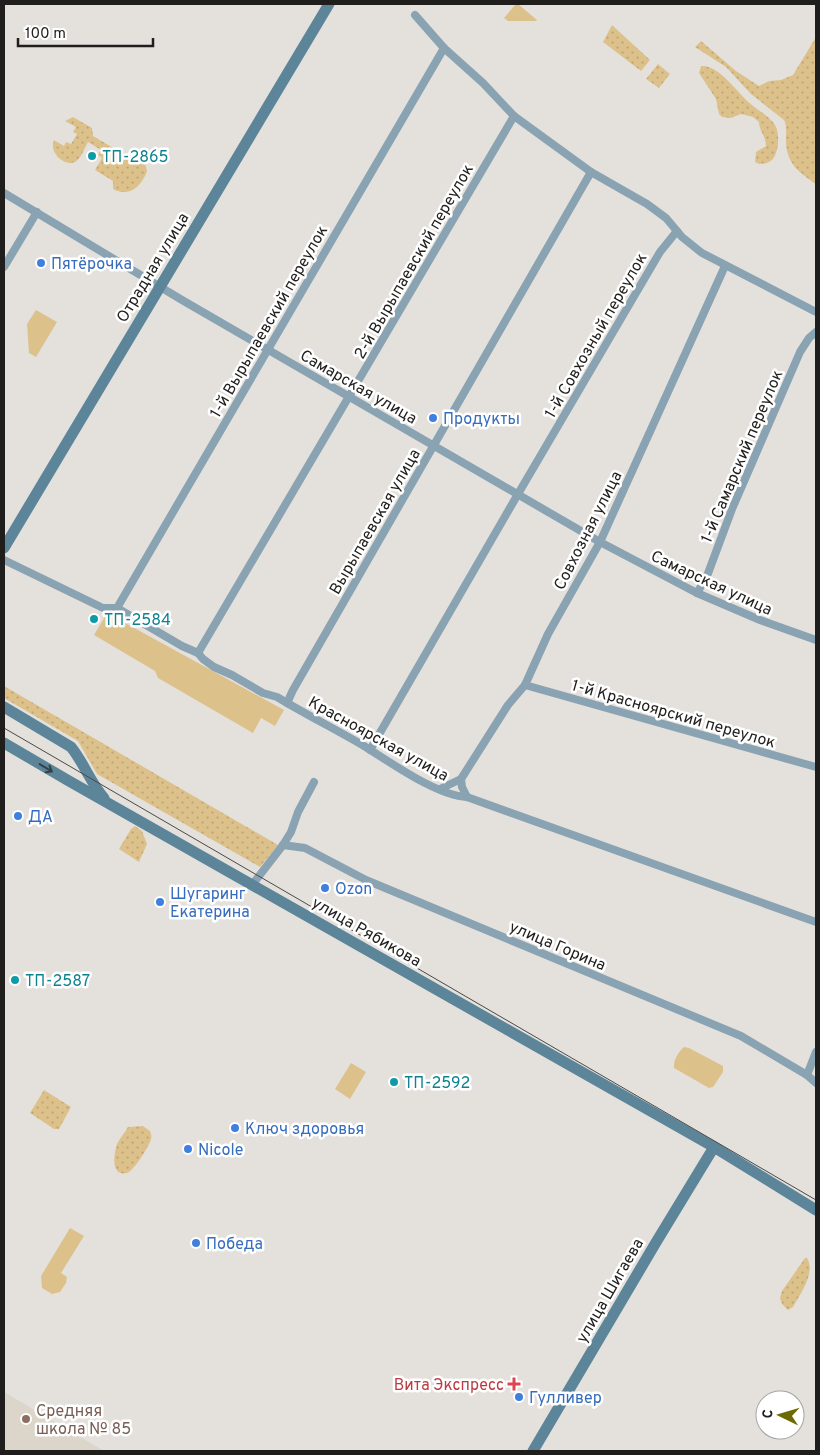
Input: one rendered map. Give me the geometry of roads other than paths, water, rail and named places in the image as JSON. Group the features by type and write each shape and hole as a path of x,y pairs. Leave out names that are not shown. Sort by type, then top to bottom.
{"main road":[{"name":"Отрадная улица","path":"4,548 329,4"},
{"path":"4,707 71,747 78,755 96,789 108,803"},
{"name":"улица Рябикова","path":"4,743 714,1147 816,1210"},
{"name":"улица Шигаева","path":"533,1451 714,1147"}],"street":[{"path":"415,15 444,48 483,83 514,116 591,172 647,204 666,218 677,231 702,253 816,312"},
{"name":"1-й Вырыпаевский переулок","path":"117,608 444,48"},
{"name":"2-й Вырыпаевский переулок","path":"198,653 514,116"},
{"name":"Вырыпаевская улица","path":"287,703 591,172"},
{"name":"Самарская улица","path":"4,193 267,350 600,542 697,593 760,620 816,640"},
{"path":"4,267 37,212"},
{"name":"1-й Совхозный переулок","path":"370,750 660,252 677,231"},
{"name":"Совхозная улица","path":"461,779 508,705 525,685 548,634 600,542 726,266"},
{"name":"1-й Самарский переулок","path":"697,593 707,576 732,508 800,352 809,338 816,332"},
{"name":"Красноярская улица","path":"4,560 103,608 117,608 182,646 198,653 208,664 232,675 255,689 276,697 411,775 440,789 816,922"},
{"name":"1-й Красноярский переулок","path":"525,685 816,767"},
{"path":"440,789 461,779 462,787 467,797"},
{"path":"252,885 291,832 305,796 314,782"},
{"name":"улица Горина","path":"283,845 304,848 366,880 741,1036 807,1074 816,1082"},
{"path":"807,1074 816,1052"}],"tram line":[{"path":"4,728 816,1200"}],"place":[{"name":"ТП-2865","path":"92,156"},
{"name":"Пятёрочка","path":"41,263"},
{"name":"Продукты","path":"433,418"},
{"name":"ТП-2584","path":"94,619"},
{"name":"ДА","path":"18,816"},
{"name":"Ozon","path":"325,888"},
{"name":"Шугаринг Екатерина","path":"160,902"},
{"name":"ТП-2587","path":"15,980"},
{"name":"ТП-2592","path":"394,1082"},
{"name":"Ключ здоровья","path":"235,1128"},
{"name":"Nicole","path":"188,1149"},
{"name":"Победа","path":"196,1243"},
{"name":"Вита Экспресс","path":"514,1384"},
{"name":"Гулливер","path":"519,1397"},
{"name":"Средняя школа № 85","path":"26,1419"}]}
